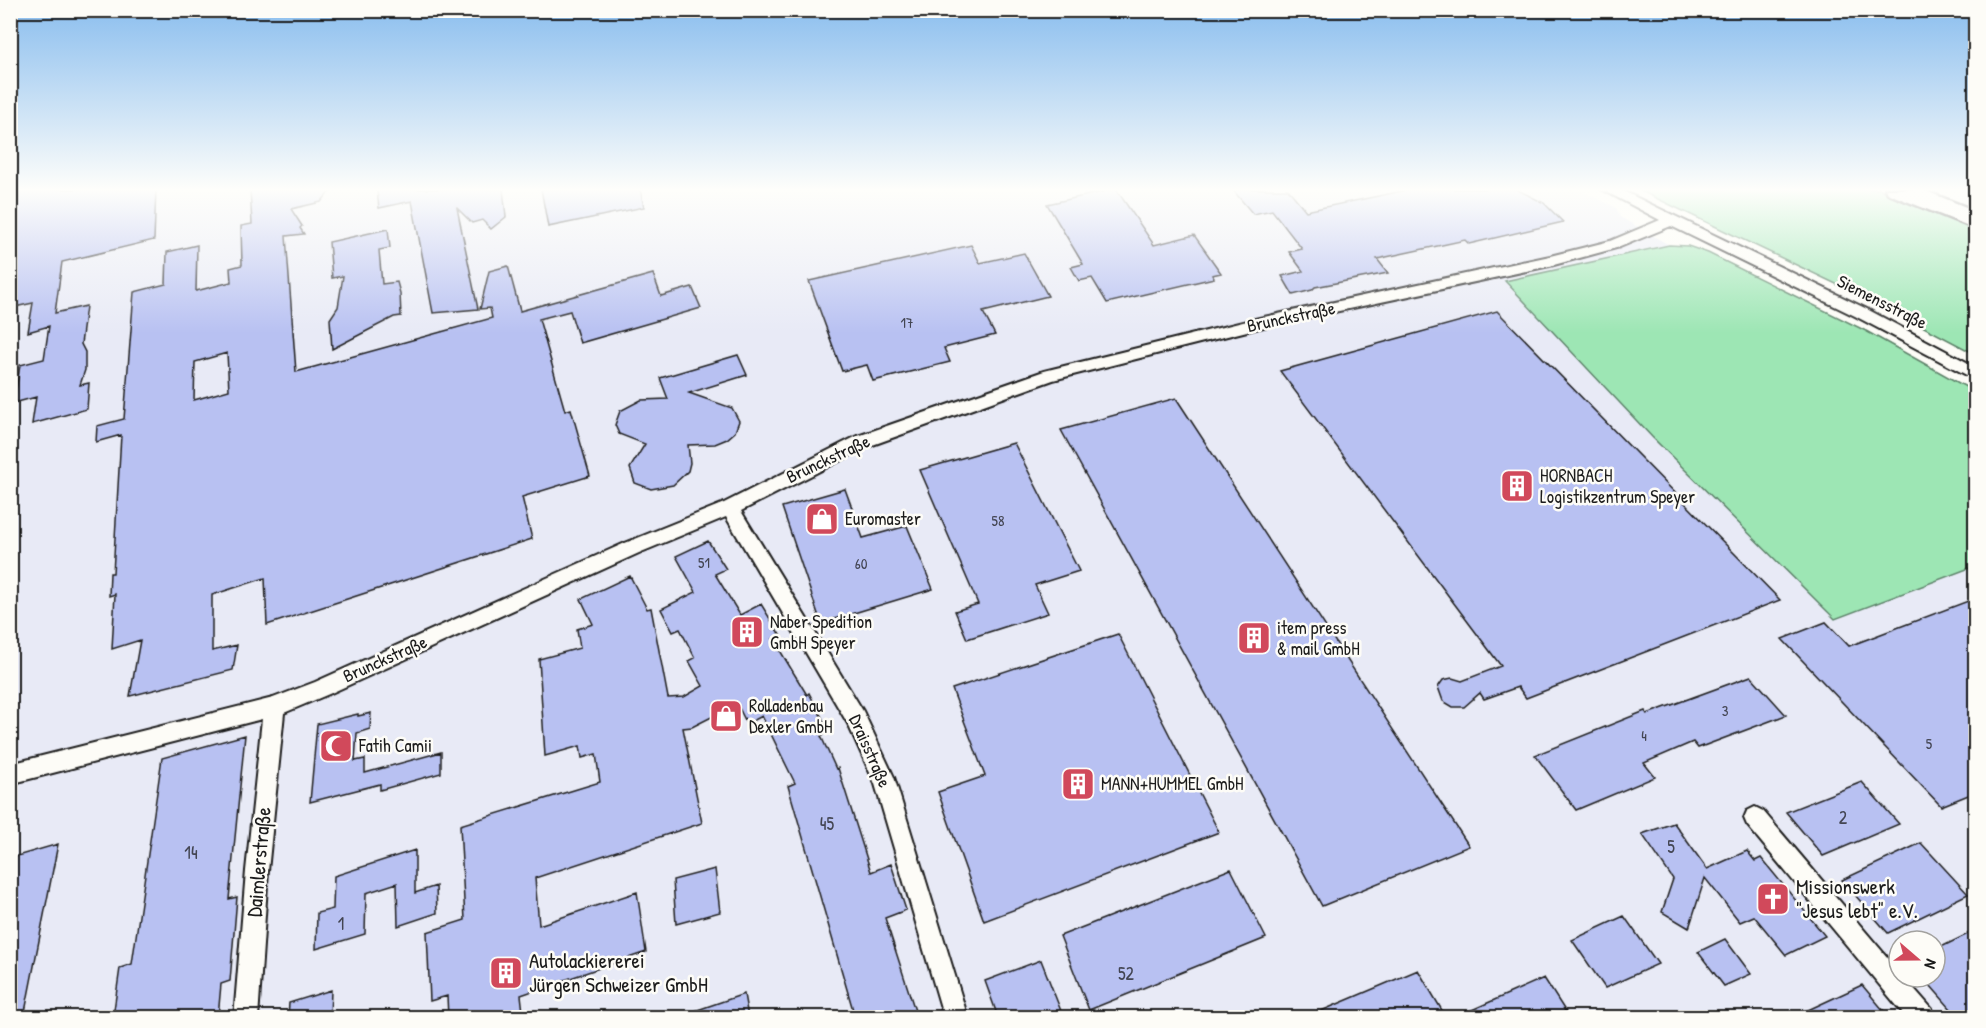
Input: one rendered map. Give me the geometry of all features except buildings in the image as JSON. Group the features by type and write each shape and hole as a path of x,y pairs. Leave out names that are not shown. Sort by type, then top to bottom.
{"street":[{"name":"Brunckstraße","path":"10,774 274,707 322,688 592,566 730,508 861,442 1050,375 1259,323 1550,261 1615,244 1632,237"},
{"name":"Siemensstraße","path":"1707,237 1860,312 1976,374"},
{"name":"Draisstraße","path":"730,508 856,718 886,784 956,1017"},
{"name":"Daimlerstraße","path":"246,1017 257,871 274,707"},
{"path":"1755,818 1923,1017"}],"shaded area":[{"path":"10,237 1655,237 1669,245 1688,246 1708,253 1866,331 1975,392 1975,1017 11,1017"}],"green space":[{"path":"1738,237 1975,237 1975,354 1901,315"},
{"path":"1669,245 1688,246 1708,253 1866,331 1975,392 1975,566 1835,619 1652,437 1505,281"}],"place":[{"name":"HORNBACH Logistikzentrum Speyer","path":"1517,486"},
{"name":"Euromaster","path":"822,519"},
{"name":"Naber Spedition GmbH Speyer","path":"747,632"},
{"name":"item press & mail GmbH","path":"1254,638"},
{"name":"Rolladenbau Dexler GmbH","path":"726,716"},
{"name":"Fatih Camii","path":"336,746"},
{"name":"MANN+HUMMEL GmbH","path":"1078,784"},
{"name":"Missionswerk \"Jesus lebt\" e.V.","path":"1773,899"},
{"name":"Autolackiererei Jürgen Schweizer GmbH","path":"506,973"}]}
